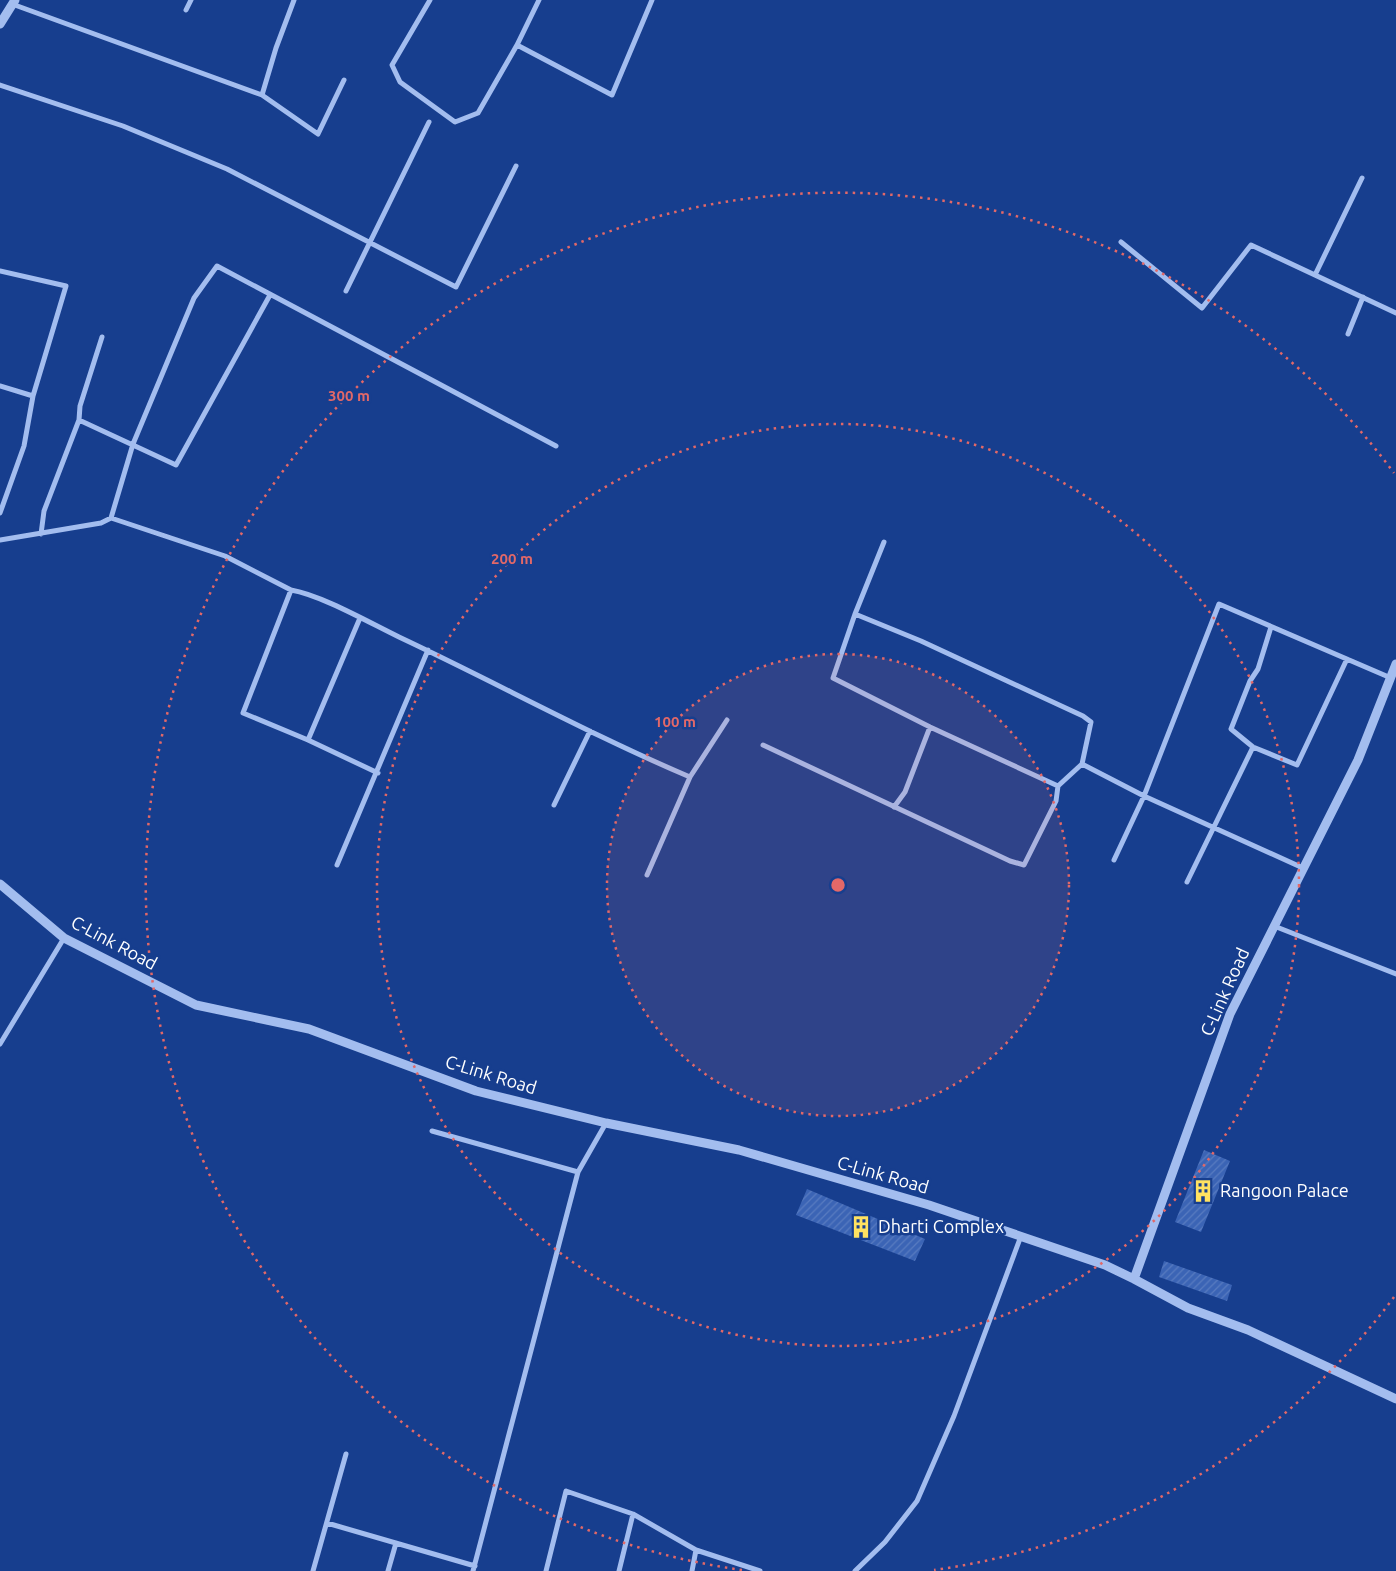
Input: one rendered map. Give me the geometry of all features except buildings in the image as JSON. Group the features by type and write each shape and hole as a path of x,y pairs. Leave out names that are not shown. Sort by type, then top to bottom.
{"street":[{"path":"186,10 191,0"},
{"path":"262,94 276,48 294,0"},
{"path":"430,0 392,65 400,82 455,122 478,113 517,46 538,0"},
{"path":"517,46 612,95 652,0"},
{"path":"0,24 14,2 262,94 318,134 344,80"},
{"path":"0,85 123,126 227,169 456,287 516,166"},
{"path":"346,291 429,122"},
{"path":"1315,275 1362,178"},
{"path":"1121,242 1202,308 1251,245 1396,313"},
{"path":"0,540 102,523 111,518 133,444 194,298 217,266 556,446"},
{"path":"0,270 66,286 33,396 24,446 0,513"},
{"path":"79,420 176,465 270,295"},
{"path":"1348,334 1363,297"},
{"path":"41,534 44,511 79,420 80,406 102,337"},
{"path":"0,386 33,396"},
{"path":"111,518 226,556 291,590 302,592 360,618 428,650 590,732 690,777"},
{"path":"884,542 855,614 833,678 930,727 1058,786"},
{"path":"291,590 243,713 378,772"},
{"path":"1114,860 1144,796 1219,604 1391,678"},
{"path":"762,745 1010,861 1024,865 1056,800 1058,786 1082,764 1091,722 1083,716 921,641 855,614"},
{"path":"308,740 360,618"},
{"path":"1271,627 1258,669 1250,681 1231,729 1253,747 1297,765 1347,659"},
{"path":"337,865 378,772 428,650"},
{"name":"C-Link Road","path":"0,884 64,938 196,1005 309,1029 476,1091 606,1123 739,1150 929,1206 1021,1236 1105,1265 1134,1279 1230,1014 1358,760 1396,664"},
{"path":"647,876 690,777 727,720"},
{"path":"894,807 905,792 930,727"},
{"path":"554,805 590,732"},
{"path":"1187,882 1253,747"},
{"path":"1082,764 1144,796 1303,868"},
{"path":"1274,926 1396,974"},
{"path":"0,1044 64,938"},
{"path":"327,1523 474,1568 488,1507 578,1172 606,1123"},
{"path":"432,1131 578,1172"},
{"path":"855,1571 885,1542 917,1501 954,1416 1021,1236"},
{"path":"1134,1279 1188,1308 1248,1330 1396,1399"},
{"path":"313,1571 346,1454"},
{"path":"546,1571 566,1491 633,1514 696,1550 760,1571"},
{"path":"619,1571 633,1514"},
{"path":"388,1571 396,1543"},
{"path":"692,1571 696,1550"}],"place":[{"name":"Rangoon Palace","path":"1203,1191"},
{"name":"Dharti Complex","path":"861,1227"}]}
